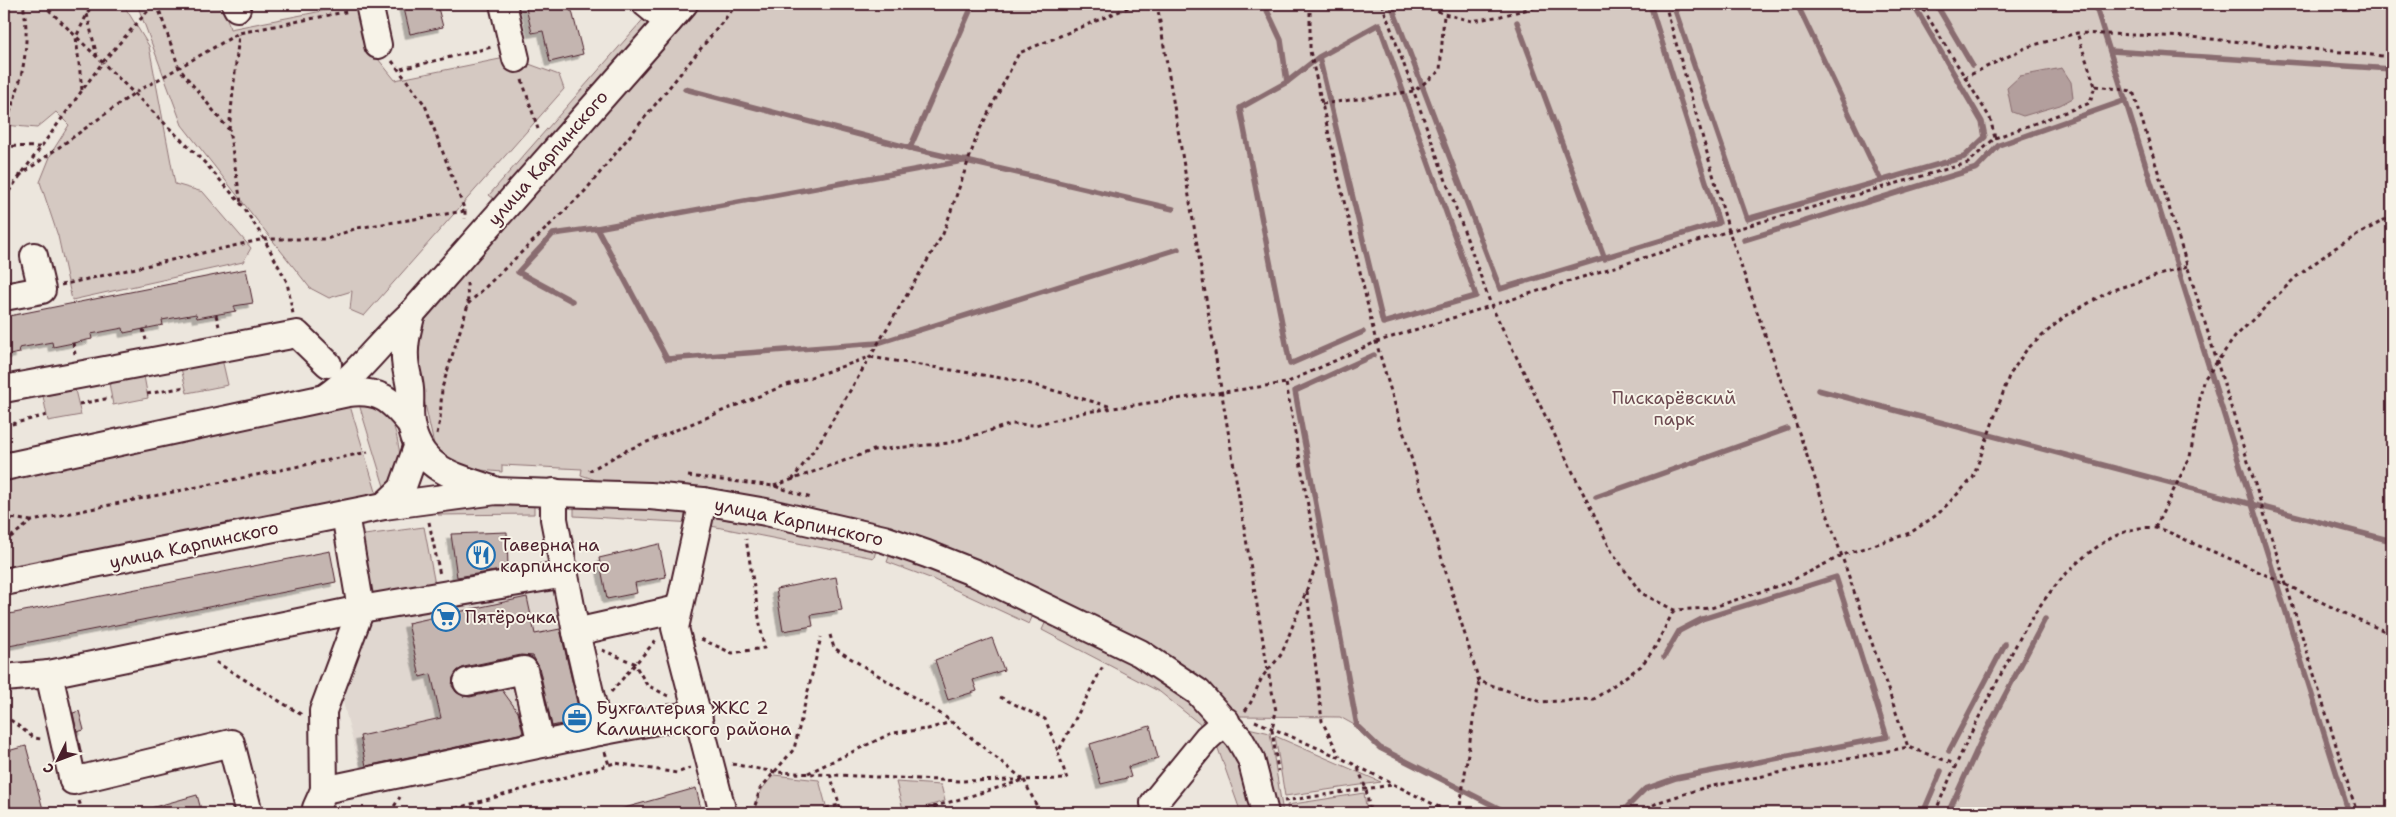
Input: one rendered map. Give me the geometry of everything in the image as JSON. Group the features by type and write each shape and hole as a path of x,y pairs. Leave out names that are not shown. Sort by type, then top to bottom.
{"street":[{"path":"503,4 514,51"},
{"path":"646,4 676,13"},
{"path":"370,5 378,45"},
{"name":"улица Карпинского","path":"326,397 344,384 390,332 412,313 676,13"},
{"path":"4,297 42,290 34,256"},
{"name":"улица Карпинского","path":"384,506 402,489 419,444 405,359 406,338 412,313"},
{"path":"4,389 297,334 328,364"},
{"name":"улица Карпинского","path":"4,467 359,391 371,392 385,397 419,444 444,472 496,491"},
{"name":"улица Карпинского","path":"4,582 384,506 496,491 632,495 703,501 823,523 893,542 975,573 1140,653 1234,718 1239,738 1278,807"},
{"path":"554,492 554,519 577,636 599,732"},
{"path":"703,501 676,618 723,813"},
{"path":"345,514 361,609 323,711 313,806 541,744 698,712"},
{"path":"4,678 49,674 361,609 565,574"},
{"path":"577,636 676,618"},
{"path":"467,682 524,670 541,744"},
{"path":"49,674 73,781 231,743 250,813"},
{"path":"1156,813 1154,803 1207,738 1234,718"}],"path":[{"path":"4,128 20,86 28,28 23,4"},
{"path":"43,4 206,164 242,206 264,239 287,282 297,334"},
{"path":"82,91 76,37 92,4"},
{"path":"4,198 102,63 156,4 179,68 229,130"},
{"path":"468,305 585,191 737,4"},
{"path":"791,480 819,443 943,234 978,133 1019,53 1137,4"},
{"path":"1157,4 1276,711 1272,730 1279,774"},
{"path":"1310,4 1310,51 1376,342 1479,681 1459,813"},
{"path":"1382,4 1491,305 1612,552 1641,593 1674,610 1711,608 1787,582 1843,555 1910,533 1938,514 1973,478 2009,376 2027,348 2064,316 2110,291 2187,266"},
{"path":"1424,4 1444,14 1472,21 1540,6 1569,4"},
{"path":"1665,4 1728,231 1843,555 1908,747"},
{"path":"1920,4 1990,118 1995,138"},
{"path":"20,176 133,94 179,68 237,15 370,5"},
{"path":"87,14 97,58"},
{"path":"1322,104 1414,91 1440,70 1444,14"},
{"path":"237,15 229,130 242,206"},
{"path":"1964,78 2027,47 2077,33 2191,37 2392,57"},
{"path":"774,486 874,450 949,443 1012,424 1035,425 1113,407 1286,383 1376,342 1728,231 1968,163 1995,138 2090,103 2096,86 2077,33"},
{"path":"378,45 400,70 425,105 465,211 468,305 442,388 440,420 419,444"},
{"path":"400,70 514,51 538,129"},
{"path":"2096,86 2133,91 2357,813"},
{"path":"4,146 40,147"},
{"path":"42,290 264,239 327,239 357,228 465,211"},
{"path":"2155,528 2190,457 2203,381 2235,337 2296,277 2335,248 2384,220 2392,218"},
{"path":"588,472 625,451 781,388 870,357 1020,381 1113,407"},
{"path":"1234,718 1254,700 1261,679 1274,666 1282,653 1318,561 1286,383"},
{"path":"147,394 186,387"},
{"path":"78,404 111,398"},
{"path":"4,426 47,415"},
{"path":"4,517 32,521 368,452"},
{"path":"421,500 429,520 444,595"},
{"path":"4,542 32,521"},
{"path":"1935,813 1955,764 2018,640 2051,590 2081,558 2112,538 2137,528 2155,528 2242,563 2348,616 2392,634"},
{"path":"676,618 732,653 764,648 746,539"},
{"path":"1307,590 1322,721 1341,758"},
{"path":"1479,681 1541,702 1594,699 1641,666 1654,649 1674,610"},
{"path":"577,636 634,663 646,685 698,712"},
{"path":"830,636 834,648 952,721 1024,780 1040,813"},
{"path":"755,813 754,810 760,789 794,749 821,638"},
{"path":"189,645 322,727"},
{"path":"608,696 634,663"},
{"path":"1058,752 1103,666"},
{"path":"440,813 614,763 677,773 711,761 775,772 807,774 959,781 1067,779 1045,719 1000,697"},
{"path":"4,715 34,738 64,742"},
{"path":"1234,718 1272,730 1341,758 1451,813"},
{"path":"807,774 892,733 928,729 952,721"},
{"path":"1639,813 1659,802 1703,788 1908,747 1955,764"},
{"path":"1358,767 1366,789 1370,813"},
{"path":"830,774 842,813"},
{"path":"913,813 1024,780"},
{"path":"1282,792 1278,807 1393,785"},
{"path":"826,808 840,805"}],"shaded area":[{"path":"2062,68 2071,82 2073,98 2060,105 2023,116 2012,112 2007,88 2020,76"},
{"path":"561,581 593,725 361,773 340,690 371,613"}],"green space":[{"path":"4,4 123,4 149,46 175,184 203,192 251,248 243,262 72,300 58,236 40,182 52,152 69,125 56,112 37,128 4,125"},
{"path":"137,4 223,4 230,29 358,4 370,49 395,80 510,57 559,75 564,89 364,316 350,310 352,291 329,298 310,288 182,125"},
{"name":"Пискарёвский парк","path":"703,4 2392,4 2392,813 1508,813 1380,748 1358,727 1340,717 1238,716 1195,675 1173,658 1146,642 888,528 768,500 599,481 581,475 582,469 502,465 502,472 459,468 435,449 415,359 420,326 430,311"},
{"path":"647,15 650,24 494,199 489,195"},
{"path":"222,359 228,385 187,393 181,368"},
{"path":"144,376 148,398 113,405 109,383"},
{"path":"75,390 81,415 48,421 43,396"},
{"path":"359,404 372,405 381,409 388,416 396,433 402,466 386,493"},
{"path":"350,406 377,495 4,571 4,477"},
{"path":"534,505 534,514 438,515 437,506"},
{"path":"574,506 648,509 695,514 694,523 574,516"},
{"path":"707,516 819,536 876,550 874,558 706,525"},
{"path":"424,527 436,590 368,604 357,536"},
{"path":"890,554 935,570 1033,615 1029,624 930,578 887,562"},
{"path":"1046,621 1151,674 1177,692 1211,724 1207,730 1160,692 1042,630"},
{"path":"1248,728 1270,733 1283,813 1277,813 1265,769"},
{"path":"1220,735 1238,761 1253,813 1241,813 1215,740"},
{"path":"1275,736 1381,782 1285,796"},
{"path":"774,775 819,780 828,813 756,813 755,808 758,797"},
{"path":"896,782 941,785 945,801 904,813"},
{"path":"1364,793 1367,813 1288,813 1287,805"}],"building":[{"path":"403,4 437,4 443,27 410,34"},
{"path":"525,4 568,4 570,11 572,11 583,54 550,62 543,31 532,33"},
{"path":"246,269 253,303 234,306 236,311 197,318 196,314 162,320 163,325 124,333 123,328 91,334 92,339 53,347 52,342 19,348 20,353 4,356 4,317"},
{"name":"Таверна на карпинского","path":"507,532 508,569 457,577 451,534"},
{"path":"659,544 666,577 635,583 637,593 607,599 599,558"},
{"path":"330,551 336,582 4,647 4,615"},
{"path":"836,577 842,610 811,615 813,626 783,631 776,589"},
{"path":"527,597 535,634 560,629 581,720 552,726 539,667 533,656 521,655 464,667 457,671 453,678 452,686 456,692 470,697 502,690 518,712 523,733 366,766 360,736 441,718 431,674 420,677 408,623"},
{"path":"992,638 1004,670 973,680 977,691 948,700 935,660"},
{"path":"79,711 84,730 77,732 73,713"},
{"path":"1150,726 1158,758 1128,767 1131,777 1101,784 1090,744"},
{"path":"26,746 44,813 12,813 4,784 4,752"},
{"path":"696,788 702,813 622,813 621,809"},
{"path":"197,795 202,813 148,813 147,809"}],"waterway":[{"path":"910,148 973,4"},
{"path":"1264,4 1281,40 1287,82"},
{"path":"1391,4 1500,289 1719,223 1650,4"},
{"path":"1673,4 1747,219 1964,157 1985,137 1982,122 1913,4"},
{"path":"1797,4 1881,181"},
{"path":"1936,4 1972,65"},
{"path":"2095,4 2349,813"},
{"path":"1517,22 1605,259"},
{"path":"1319,57 1383,323 1476,296 1379,24 1319,57 1287,82 1240,108 1290,364 1363,332"},
{"path":"2111,51 2392,69"},
{"path":"685,89 910,148 1173,209"},
{"path":"1744,240 1977,168 1999,145 2126,100"},
{"path":"968,160 597,228 667,359 878,343 1178,249"},
{"path":"572,301 518,272 553,234 597,228"},
{"path":"1374,355 1295,391 1357,726 1380,748 1508,813"},
{"path":"1818,390 2392,541"},
{"path":"1596,497 1787,429"},
{"path":"1621,813 1645,789 1676,778 1887,737 1836,577 1702,619 1679,631 1664,657"},
{"path":"1948,813 1982,739 2045,619"},
{"path":"1949,751 2005,644"},
{"path":"1923,813 1941,771"}],"place":[{"name":"Таверна на карпинского","path":"481,555"},
{"name":"Пятёрочка","path":"446,617"},
{"name":"Бухгалтерия ЖКС 2 Калининского района","path":"577,718"}]}
